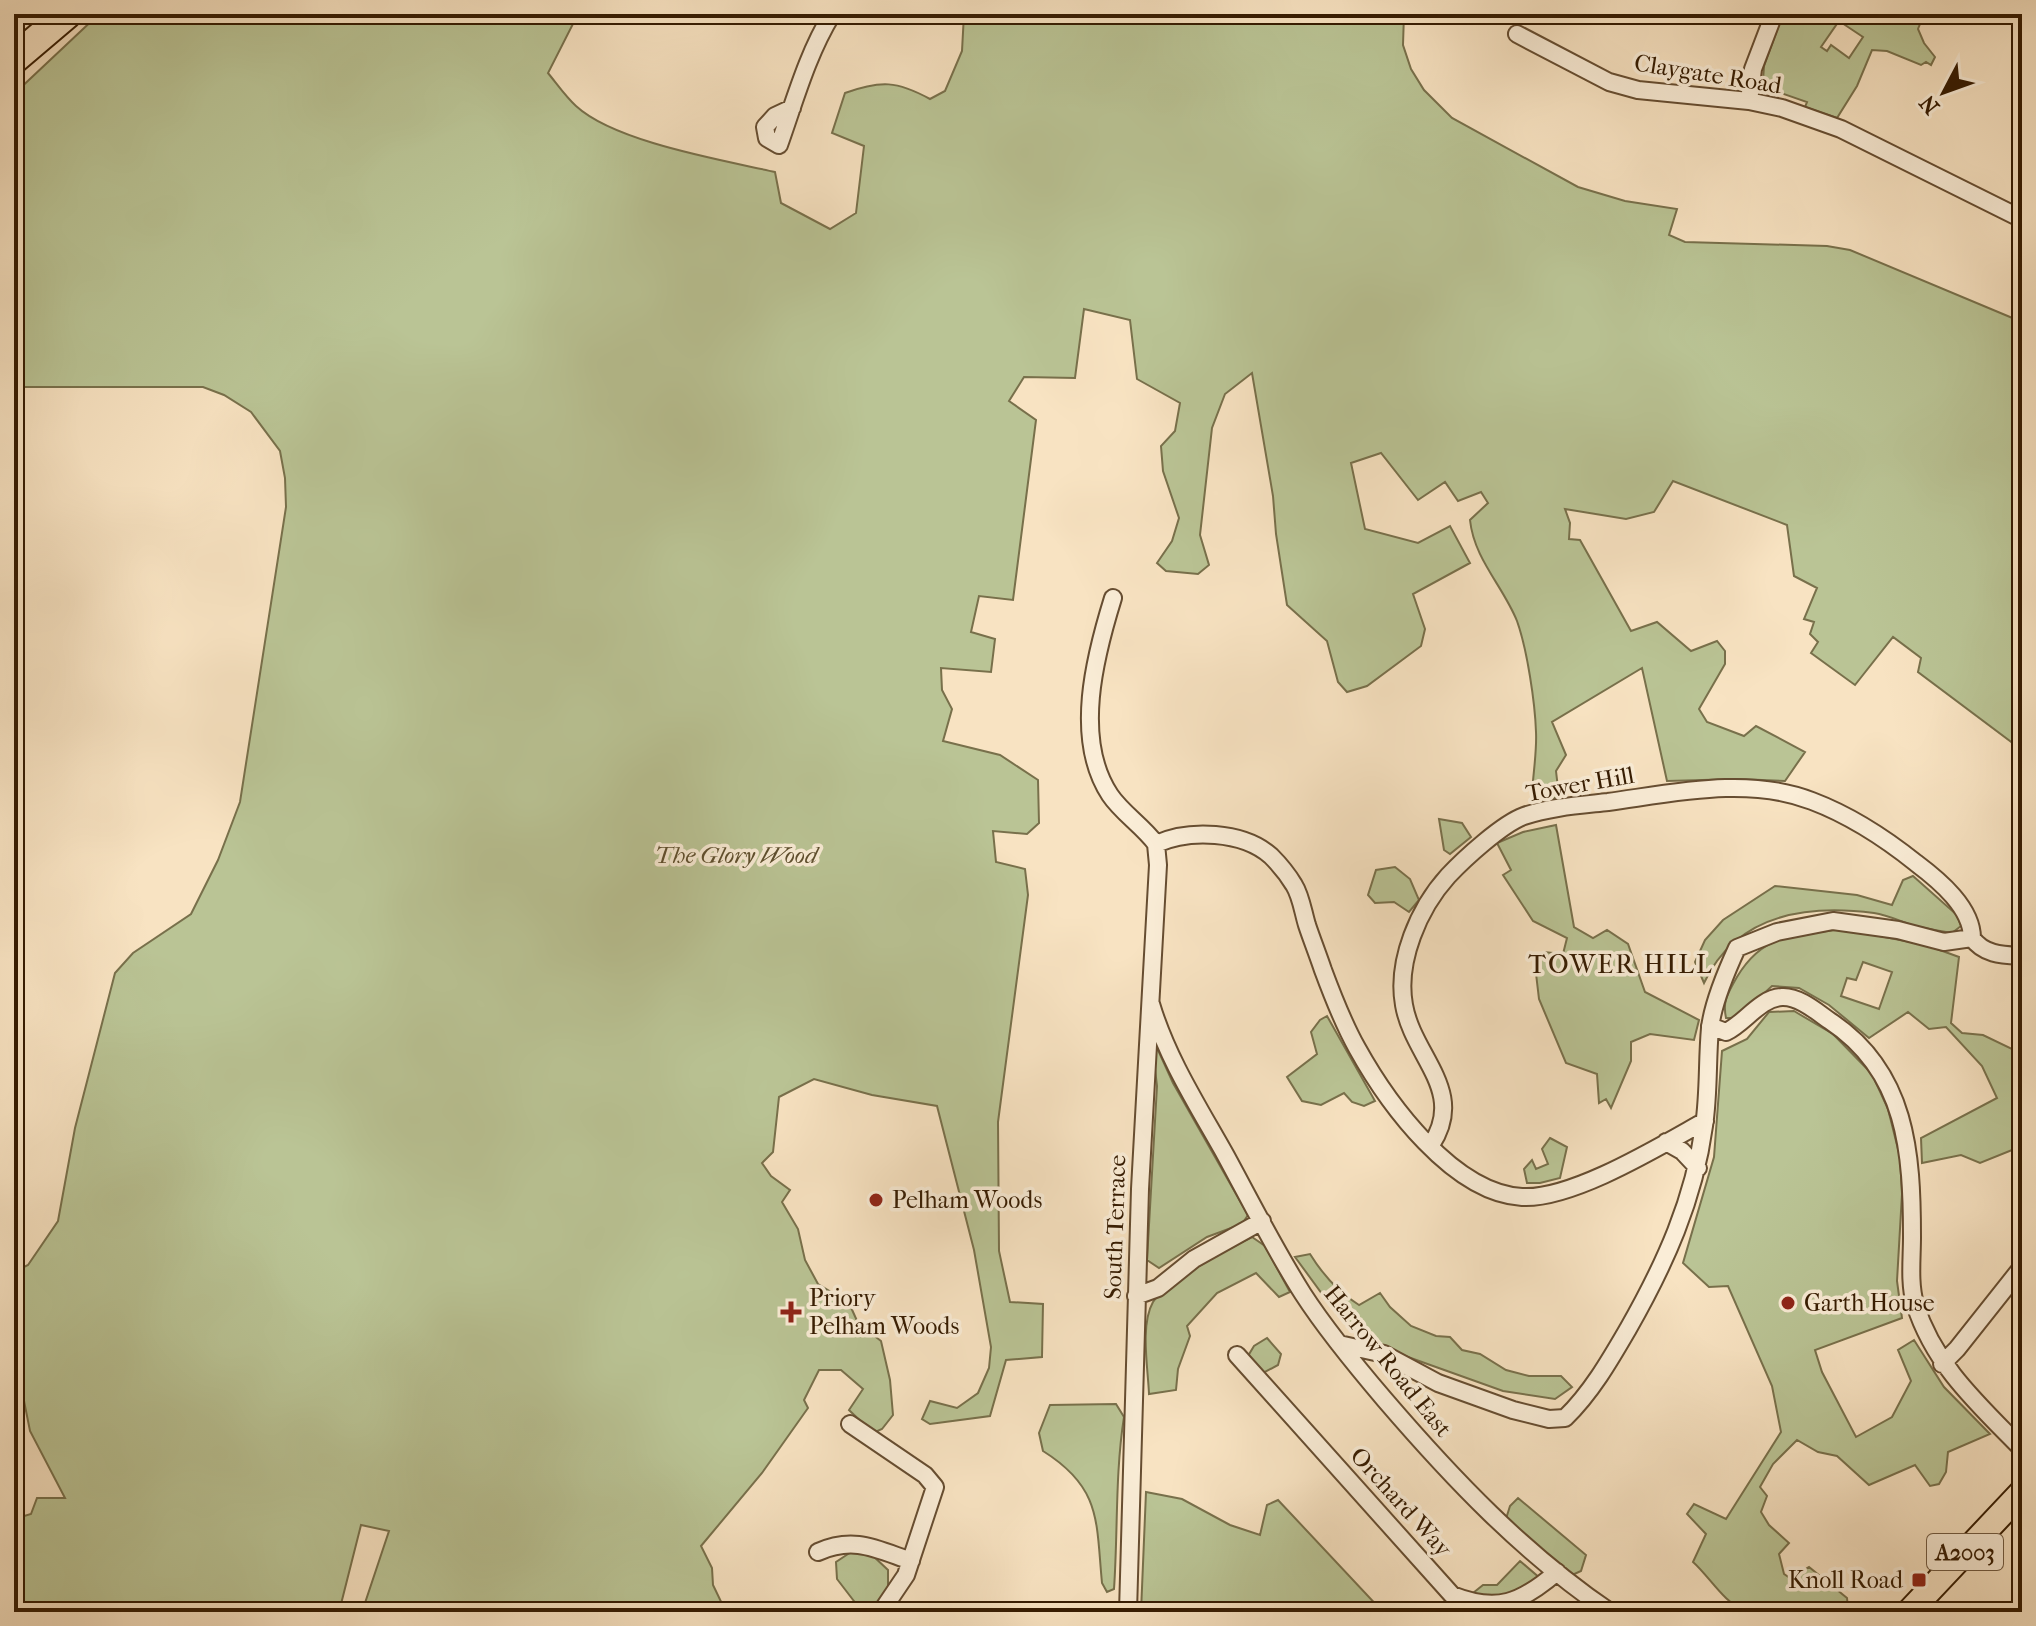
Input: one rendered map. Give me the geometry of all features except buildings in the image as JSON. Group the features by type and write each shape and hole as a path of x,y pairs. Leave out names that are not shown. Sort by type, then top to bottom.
{"highway":[{"path":"14,59 67,14"}],"main road":[{"name":"A2003","path":"1909,1612 2022,1492"}],"street":[{"path":"792,108 810,52 832,14"},
{"path":"1749,101 1753,69 1774,14"},
{"name":"Claygate Road","path":"1517,34 1609,82 1638,90 1749,101 1782,108 1841,129 2022,219"},
{"path":"1113,598 1091,681 1090,710 1095,755 1101,777 1111,796 1143,826 1156,844 1184,834 1213,836 1245,841 1272,857 1296,887 1329,984 1356,1047 1386,1094 1457,1172 1473,1182 1521,1197 1546,1195 1574,1187 1705,1121"},
{"name":"Tower Hill","path":"1431,1145 1444,1118 1444,1096 1404,1007 1402,983 1406,958 1421,917 1447,877 1481,845 1522,817 1564,807 1722,788 1767,790 1812,801 1862,826 1924,869 1972,923 1972,938"},
{"name":"South Terrace","path":"1128,1612 1136,1296 1158,865 1156,844"},
{"path":"1339,1344 1384,1354 1438,1383 1513,1410 1549,1419 1565,1418 1592,1387 1670,1251 1698,1168 1705,1121 1710,1026 1727,969 1737,948 1777,932 1833,921 1898,930 1944,942 1972,938 1978,947 1996,954 2022,956"},
{"path":"1710,1026 1726,1032 1740,1026 1763,1004 1782,997 1801,1001 1838,1026 1881,1071 1897,1100 1904,1128 1911,1183 1911,1284 1928,1338 1942,1364 2022,1449"},
{"name":"Harrow Road East","path":"1151,1004 1161,1037 1262,1221 1303,1293 1339,1344 1455,1479 1557,1572 1610,1612"},
{"path":"1666,1142 1682,1151 1698,1168"},
{"path":"1136,1296 1158,1288 1194,1259 1262,1221"},
{"path":"1942,1364 2022,1267"},
{"name":"Orchard Way","path":"1237,1355 1452,1595 1486,1606 1503,1604 1522,1598 1557,1572"},
{"path":"850,1424 925,1475 935,1487 906,1575 881,1612"},
{"path":"818,1552 836,1544 854,1542 911,1561"}],"green space":[{"name":"The Glory Wood","path":"99,14 578,14 548,73 576,106 594,119 642,140 775,172 781,203 830,229 856,213 864,146 832,133 845,93 879,84 898,86 930,99 945,91 962,51 964,14 1404,14 1403,45 1411,69 1424,90 1452,118 1578,187 1625,201 1677,209 1669,235 1685,242 1827,246 1850,250 2022,322 2022,657 2019,659 2018,674 2022,682 2022,745 2014,744 1918,672 1921,658 1893,637 1855,685 1811,653 1818,642 1810,634 1814,622 1804,619 1817,588 1794,576 1787,525 1673,481 1654,512 1626,519 1565,509 1570,523 1569,539 1580,540 1631,631 1657,622 1691,651 1717,641 1725,651 1725,664 1699,709 1707,722 1744,736 1756,726 1805,752 1785,781 1667,781 1642,668 1552,722 1566,755 1556,771 1559,797 1542,801 1532,794 1535,720 1521,633 1511,608 1477,547 1470,520 1488,503 1481,492 1458,501 1445,482 1418,500 1381,453 1351,463 1365,529 1418,543 1450,526 1470,563 1413,594 1425,629 1421,646 1367,686 1347,692 1338,682 1327,641 1287,605 1273,496 1252,373 1225,394 1212,428 1200,535 1209,565 1198,574 1166,571 1157,563 1172,541 1179,518 1163,471 1161,446 1175,431 1180,403 1137,379 1130,320 1084,309 1075,378 1024,377 1009,401 1036,420 1013,600 979,596 971,632 995,639 991,672 941,668 942,690 952,709 943,741 1000,755 1038,780 1039,823 1027,834 993,831 996,862 1025,869 1028,895 998,1122 999,1251 1010,1302 1043,1304 1042,1357 1006,1360 990,1416 930,1424 922,1419 930,1401 957,1408 978,1393 989,1368 991,1347 974,1250 937,1106 872,1095 814,1079 779,1097 773,1152 762,1163 771,1176 790,1190 782,1202 798,1229 805,1260 818,1284 849,1303 858,1323 881,1341 890,1380 893,1415 882,1429 873,1433 849,1410 863,1389 841,1370 819,1370 804,1400 808,1408 762,1473 701,1546 712,1568 713,1585 726,1612 362,1612 389,1531 361,1525 339,1612 14,1612 14,1519 31,1514 37,1498 65,1498 30,1431 14,1351 14,1272 28,1265 58,1221 75,1128 115,973 133,953 191,914 218,860 240,802 286,507 280,451 251,412 224,395 203,387 14,387 14,94"},
{"path":"1783,14 1924,14 1918,29 1935,57 1931,65 1926,62 1921,65 1887,51 1872,50 1857,86 1837,118 1805,107 1807,102 1772,90 1763,80 1764,66","holes":["1839,21 1863,37 1849,58 1831,45 1827,51 1821,47"]},
{"path":"1439,819 1462,823 1471,837 1450,854 1444,850"},
{"path":"1556,825 1574,927 1593,938 1607,930 1628,944 1645,992 1699,1020 1694,1040 1650,1034 1631,1042 1631,1061 1611,1108 1606,1099 1599,1103 1597,1074 1566,1063 1539,999 1535,965 1544,952 1563,954 1567,938 1533,921 1503,875 1511,870 1497,843 1523,832"},
{"path":"1395,867 1410,879 1419,900 1409,912 1394,902 1375,903 1368,895 1376,870"},
{"path":"1913,876 1957,915 1961,926 1952,933 1915,926 1874,913 1798,913 1775,919 1734,942 1704,983 1695,962 1705,940 1723,920 1775,886 1857,895 1892,905 1903,880"},
{"path":"1843,929 1926,945 1959,957 1951,1023 1962,1033 1983,1035 2016,1051 2022,1049 2022,1146 1980,1163 1961,1155 1922,1163 1921,1138 1997,1098 1982,1066 1946,1027 1929,1029 1908,1012 1869,1038 1829,1005 1799,988 1772,986 1737,1018 1726,1018 1725,1004 1729,993 1743,967 1754,955 1766,946 1792,936","holes":["1863,962 1892,972 1879,1009 1841,996 1847,978 1856,980"]},
{"path":"1794,1011 1833,1034 1872,1074 1888,1109 1900,1157 1902,1194 1897,1281 1902,1318 1815,1350 1822,1372 1856,1437 1892,1417 1911,1381 1898,1350 1914,1340 1944,1387 1990,1434 1948,1452 1946,1472 1939,1484 1930,1486 1915,1465 1869,1485 1837,1456 1818,1452 1797,1440 1773,1464 1760,1487 1767,1496 1761,1512 1769,1525 1789,1543 1779,1554 1784,1574 1790,1578 1809,1567 1847,1598 1848,1609 1845,1612 1811,1612 1803,1606 1798,1612 1756,1613 1745,1611 1730,1602 1693,1562 1706,1534 1687,1514 1694,1504 1726,1519 1781,1432 1772,1386 1728,1286 1709,1287 1683,1263 1714,1157 1722,1051 1747,1039 1769,1012"},
{"path":"1327,1016 1375,1101 1364,1106 1352,1102 1344,1093 1321,1105 1302,1101 1287,1077 1317,1054 1311,1032"},
{"path":"1158,1050 1173,1083 1248,1215 1242,1224 1207,1237 1159,1268 1147,1260 1157,1086 1153,1052"},
{"path":"1550,1138 1567,1147 1560,1178 1527,1183 1524,1169 1532,1160 1536,1169 1548,1164 1542,1149"},
{"path":"1252,1237 1265,1246 1290,1292 1279,1297 1256,1273 1217,1293 1187,1326 1190,1336 1178,1369 1176,1390 1149,1394 1146,1334 1153,1302 1170,1285"},
{"path":"1310,1254 1332,1282 1359,1305 1380,1293 1411,1326 1436,1336 1450,1337 1462,1350 1480,1354 1506,1370 1529,1376 1561,1376 1572,1387 1555,1399 1503,1391 1394,1352 1360,1332 1328,1302 1295,1257"},
{"path":"1267,1338 1281,1354 1278,1365 1263,1373 1248,1356 1254,1346"},
{"path":"1116,1404 1124,1417 1114,1589 1107,1592 1102,1583 1096,1524 1086,1493 1062,1465 1043,1451 1039,1433 1050,1405"},
{"path":"1146,1492 1182,1499 1230,1525 1260,1535 1267,1505 1278,1500 1383,1612 1141,1612"},
{"path":"1518,1498 1586,1555 1581,1571 1570,1576 1505,1522 1510,1506"},
{"path":"854,1550 872,1555 888,1570 888,1587 877,1603 857,1605 837,1579 836,1562"},
{"path":"1520,1561 1541,1579 1520,1594 1489,1601 1473,1593 1483,1585 1497,1585"}],"place":[{"name":"Pelham Woods","path":"876,1200"},
{"name":"Garth House","path":"1788,1303"},
{"name":"Priory Pelham Woods","path":"791,1312"},
{"name":"Knoll Road","path":"1919,1580"}],"district":[{"name":"TOWER HILL","path":"1621,964"}]}
